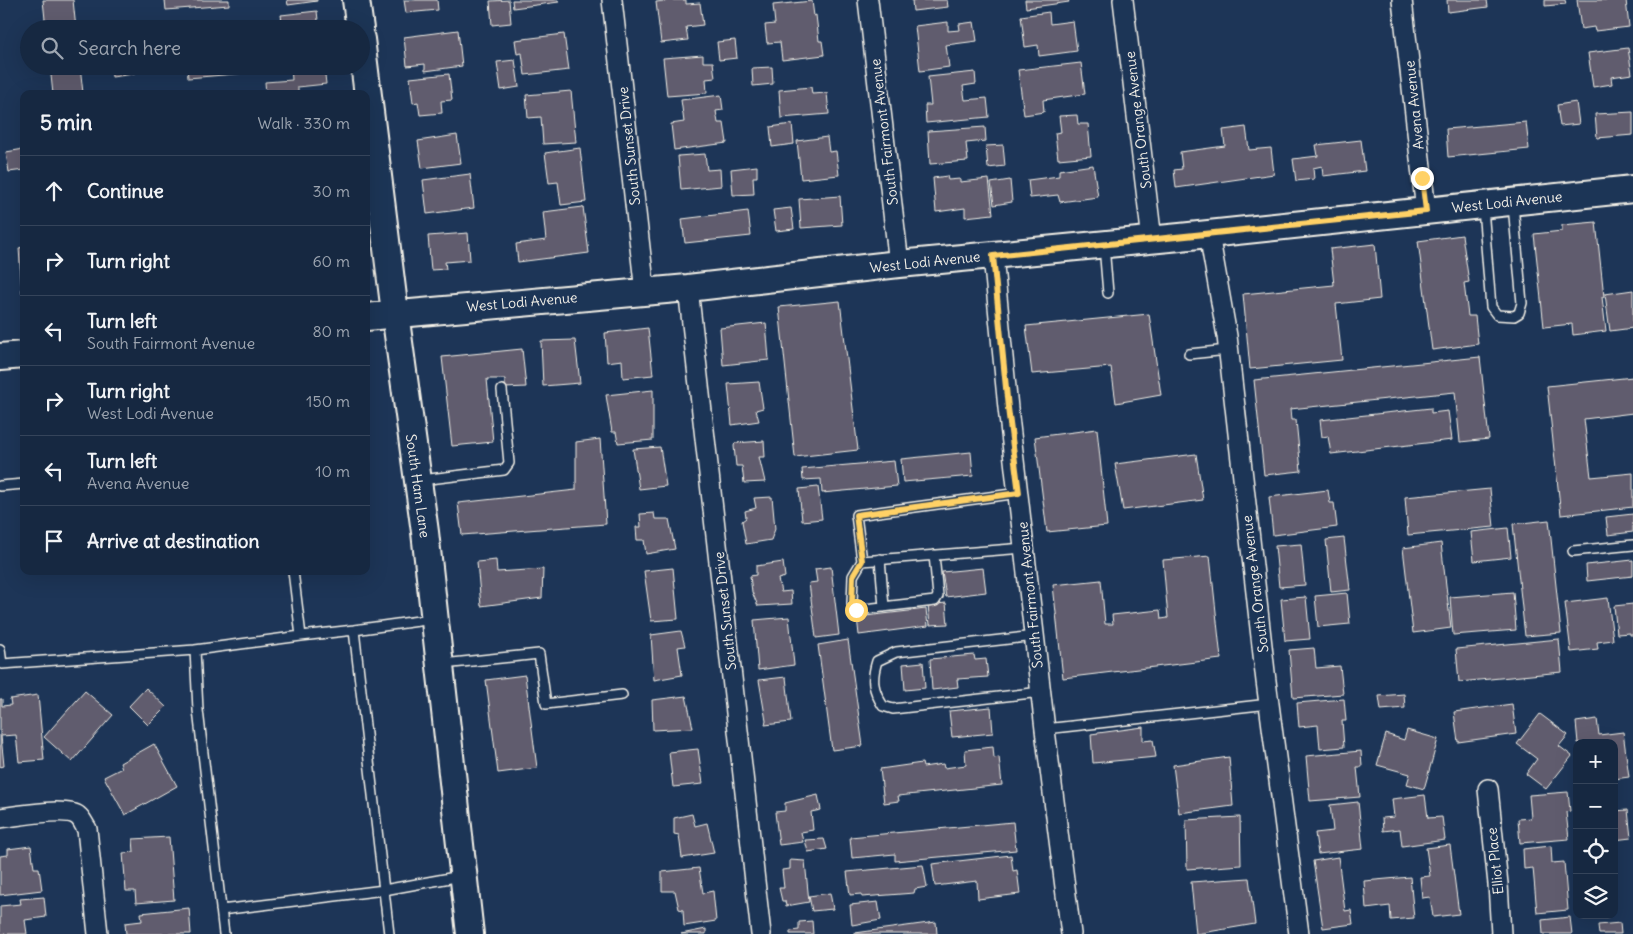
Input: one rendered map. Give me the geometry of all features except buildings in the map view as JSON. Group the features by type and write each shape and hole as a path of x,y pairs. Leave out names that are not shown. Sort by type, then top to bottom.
{"main road":[{"path":"356,0 359,20"},
{"name":"South Ham Lane","path":"365,75 367,90"},
{"name":"South Ham Lane","path":"370,112 418,481 470,934"},
{"name":"West Lodi Avenue","path":"370,316 688,288 900,264 1104,245 1633,189"},
{"path":"0,357 20,355"}],"street":[{"name":"South Sunset Drive","path":"612,0 645,292"},
{"name":"South Fairmont Avenue","path":"868,0 900,264"},
{"name":"South Orange Avenue","path":"1123,0 1152,240"},
{"name":"Avena Avenue","path":"1402,0 1426,211"},
{"name":"South Orange Avenue","path":"1209,234 1228,350 1269,704 1300,934"},
{"name":"South Fairmont Avenue","path":"993,256 1008,408 1071,934"},
{"name":"South Sunset Drive","path":"688,288 761,934"},
{"name":"Elliot Place","path":"1488,789 1501,934"},
{"path":"0,818 56,812 72,812 79,816 87,829 98,934"}],"lane":[{"path":"1483,205 1491,308 1497,316 1514,316 1519,313 1522,303 1513,202"},
{"path":"1104,245 1108,293"},
{"path":"1189,354 1228,350"},
{"path":"418,481 504,470 509,463 502,390"},
{"path":"0,486 20,484"},
{"path":"934,555 938,596 935,601 856,610 852,604 853,576 862,561 856,515 1019,493"},
{"path":"1573,551 1633,545"},
{"path":"862,561 1025,548"},
{"path":"880,559 884,607"},
{"path":"293,575 301,636"},
{"path":"0,649 2,664 195,650 434,618"},
{"path":"354,630 389,934"},
{"path":"1035,636 896,652 877,661 873,673 874,692 883,706 893,709 1041,692"},
{"path":"195,650 200,728 224,934"},
{"path":"440,664 539,654 546,704 622,695"},
{"path":"1045,729 1269,704"},
{"path":"221,910 384,890 464,876"}],"route":[{"path":"856,610 852,604 853,576 862,561 856,515 1019,493 1008,408 993,256 1426,211 1422,178"}]}
